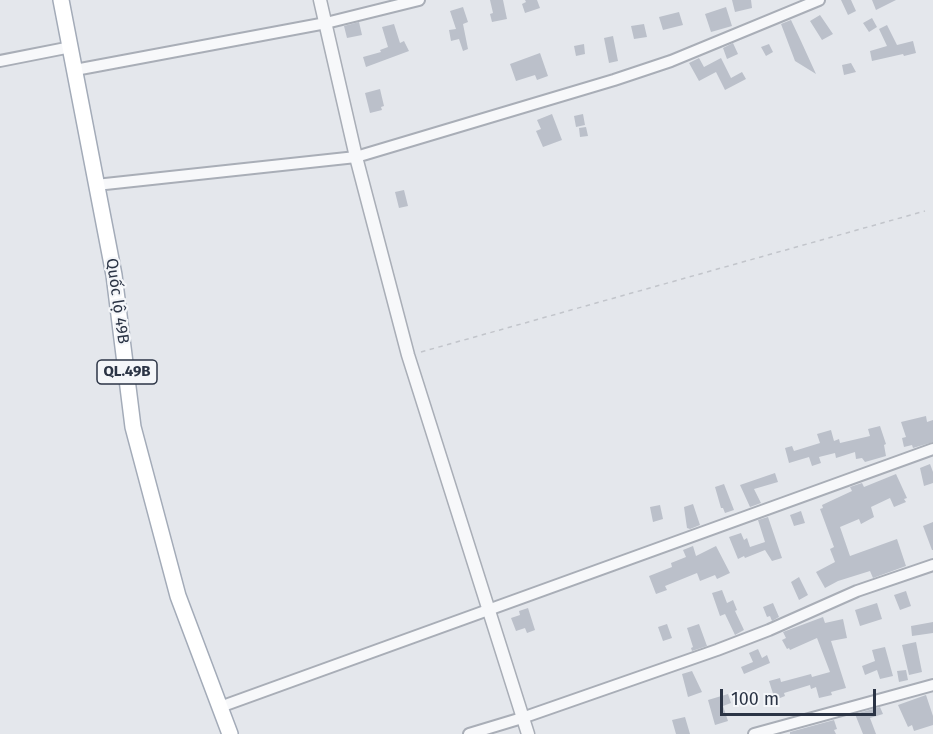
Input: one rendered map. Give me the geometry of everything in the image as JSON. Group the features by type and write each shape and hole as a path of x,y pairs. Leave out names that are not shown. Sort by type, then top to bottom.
{"main road":[{"name":"Quốc lộ 49B","path":"62,0 114,275 133,428 178,596 230,734"}],"street":[{"path":"320,0 356,157 408,355 528,734"},
{"path":"75,70 326,23 419,0"},
{"path":"96,185 356,157 660,65 819,0"},
{"path":"0,61 71,47"},
{"path":"220,707 933,449"},
{"path":"469,734 522,718 717,650 857,591 933,565"},
{"path":"754,734 933,685"}],"path":[{"path":"408,355 926,211"}],"building":[{"path":"490,0 503,0 507,19 492,22 490,14 493,13"},
{"path":"525,0 537,0 540,8 525,13 522,4 526,2"},
{"path":"732,0 751,0 752,8 735,12"},
{"path":"841,0 851,0 856,11 848,15"},
{"path":"872,0 896,0 876,10"},
{"path":"463,7 468,22 463,24 468,49 463,51 459,39 451,41 449,30 456,29 450,11"},
{"path":"726,7 732,26 711,32 705,14"},
{"path":"679,12 683,25 663,30 659,17"},
{"path":"820,15 833,34 822,40 810,21"},
{"path":"872,18 877,27 869,32 863,23"},
{"path":"791,20 816,74 795,61 781,24"},
{"path":"359,22 362,35 347,38 344,26"},
{"path":"394,24 400,43 404,41 409,51 366,67 363,57 381,52 380,50 388,47 382,27"},
{"path":"644,24 647,37 634,39 631,26"},
{"path":"887,25 897,45 913,41 916,53 872,61 870,51 887,46 879,29"},
{"path":"613,36 618,61 609,63 604,38"},
{"path":"733,43 738,54 727,59 723,48"},
{"path":"584,44 585,54 576,56 574,46"},
{"path":"769,44 773,52 766,56 761,47"},
{"path":"540,53 548,76 537,80 535,75 516,81 510,64"},
{"path":"699,58 704,67 721,58 731,78 742,72 746,79 725,90 716,72 699,81 689,63"},
{"path":"851,63 856,72 844,75 842,65"},
{"path":"380,89 384,106 381,107 382,110 370,113 365,93"},
{"path":"552,114 562,140 543,147 536,131 541,129 537,120"},
{"path":"583,114 585,125 576,127 574,116"},
{"path":"586,127 588,136 580,137 579,128"},
{"path":"404,190 408,206 399,208 395,192"},
{"path":"926,416 927,422 933,420 933,442 913,448 912,445 904,447 902,438 906,437 901,422"},
{"path":"880,426 886,444 884,445 886,456 865,462 862,458 856,459 855,452 836,458 835,453 819,457 821,463 812,466 809,457 789,463 785,448 792,446 794,451 820,443 817,434 831,430 834,441 839,439 840,443 870,436 868,429"},
{"path":"930,464 933,483 924,486 920,468"},
{"path":"775,473 778,482 754,489 761,503 750,507 740,485"},
{"path":"896,474 907,498 904,499 906,502 894,507 890,498 871,507 874,517 861,524 859,519 840,527 850,556 897,539 906,566 873,578 870,571 838,581 825,588 816,572 835,562 830,549 834,547 820,509 823,508 822,505 852,491 850,487 862,483 864,487"},
{"path":"724,484 734,510 725,513 721,508 715,487"},
{"path":"693,504 700,525 690,529 687,528 684,507"},
{"path":"660,505 663,519 653,522 650,507"},
{"path":"801,511 805,523 794,526 790,515"},
{"path":"768,517 782,558 772,561 765,550 738,559 729,537 741,533 744,540 747,538 750,547 765,542 758,520"},
{"path":"933,522 933,550 932,550 923,526"},
{"path":"693,546 696,556 716,546 730,573 717,579 715,575 700,581 697,573 665,586 667,590 656,594 649,576 672,567 671,563 686,557 683,550"},
{"path":"799,577 808,595 799,600 791,582"},
{"path":"722,590 727,603 733,600 737,610 735,611 744,630 735,635 725,614 720,616 712,593"},
{"path":"906,591 911,606 900,610 894,595"},
{"path":"773,603 779,617 772,621 770,616 767,617 763,607"},
{"path":"877,603 882,619 860,626 855,610"},
{"path":"528,608 535,630 527,633 525,628 516,631 511,618 520,615 519,611"},
{"path":"823,617 825,623 843,619 847,638 831,641 846,688 819,698 816,687 811,689 810,685 784,693 785,696 775,700 769,681 780,678 781,682 811,674 812,677 830,672 817,638 790,650 782,640 786,638 783,632"},
{"path":"933,622 933,633 912,636 911,626"},
{"path":"667,624 672,638 663,641 658,627"},
{"path":"699,624 707,646 692,651 693,647 687,628"},
{"path":"916,642 922,672 909,675 902,645"},
{"path":"885,647 893,676 880,679 877,670 865,675 862,666 875,661 872,650"},
{"path":"758,649 762,658 767,655 770,663 744,674 741,667 753,662 749,653"},
{"path":"906,670 908,680 899,682 897,671"},
{"path":"692,671 702,692 688,697 682,674"},
{"path":"728,694 731,703 723,706 728,721 715,725 708,700"},
{"path":"926,695 933,716 933,725 914,731 912,725 908,727 898,705"},
{"path":"880,707 883,714 870,718 876,734 863,734 855,714"},
{"path":"685,717 690,734 676,734 672,720"},
{"path":"834,720 836,734 790,734 790,732"}]}
